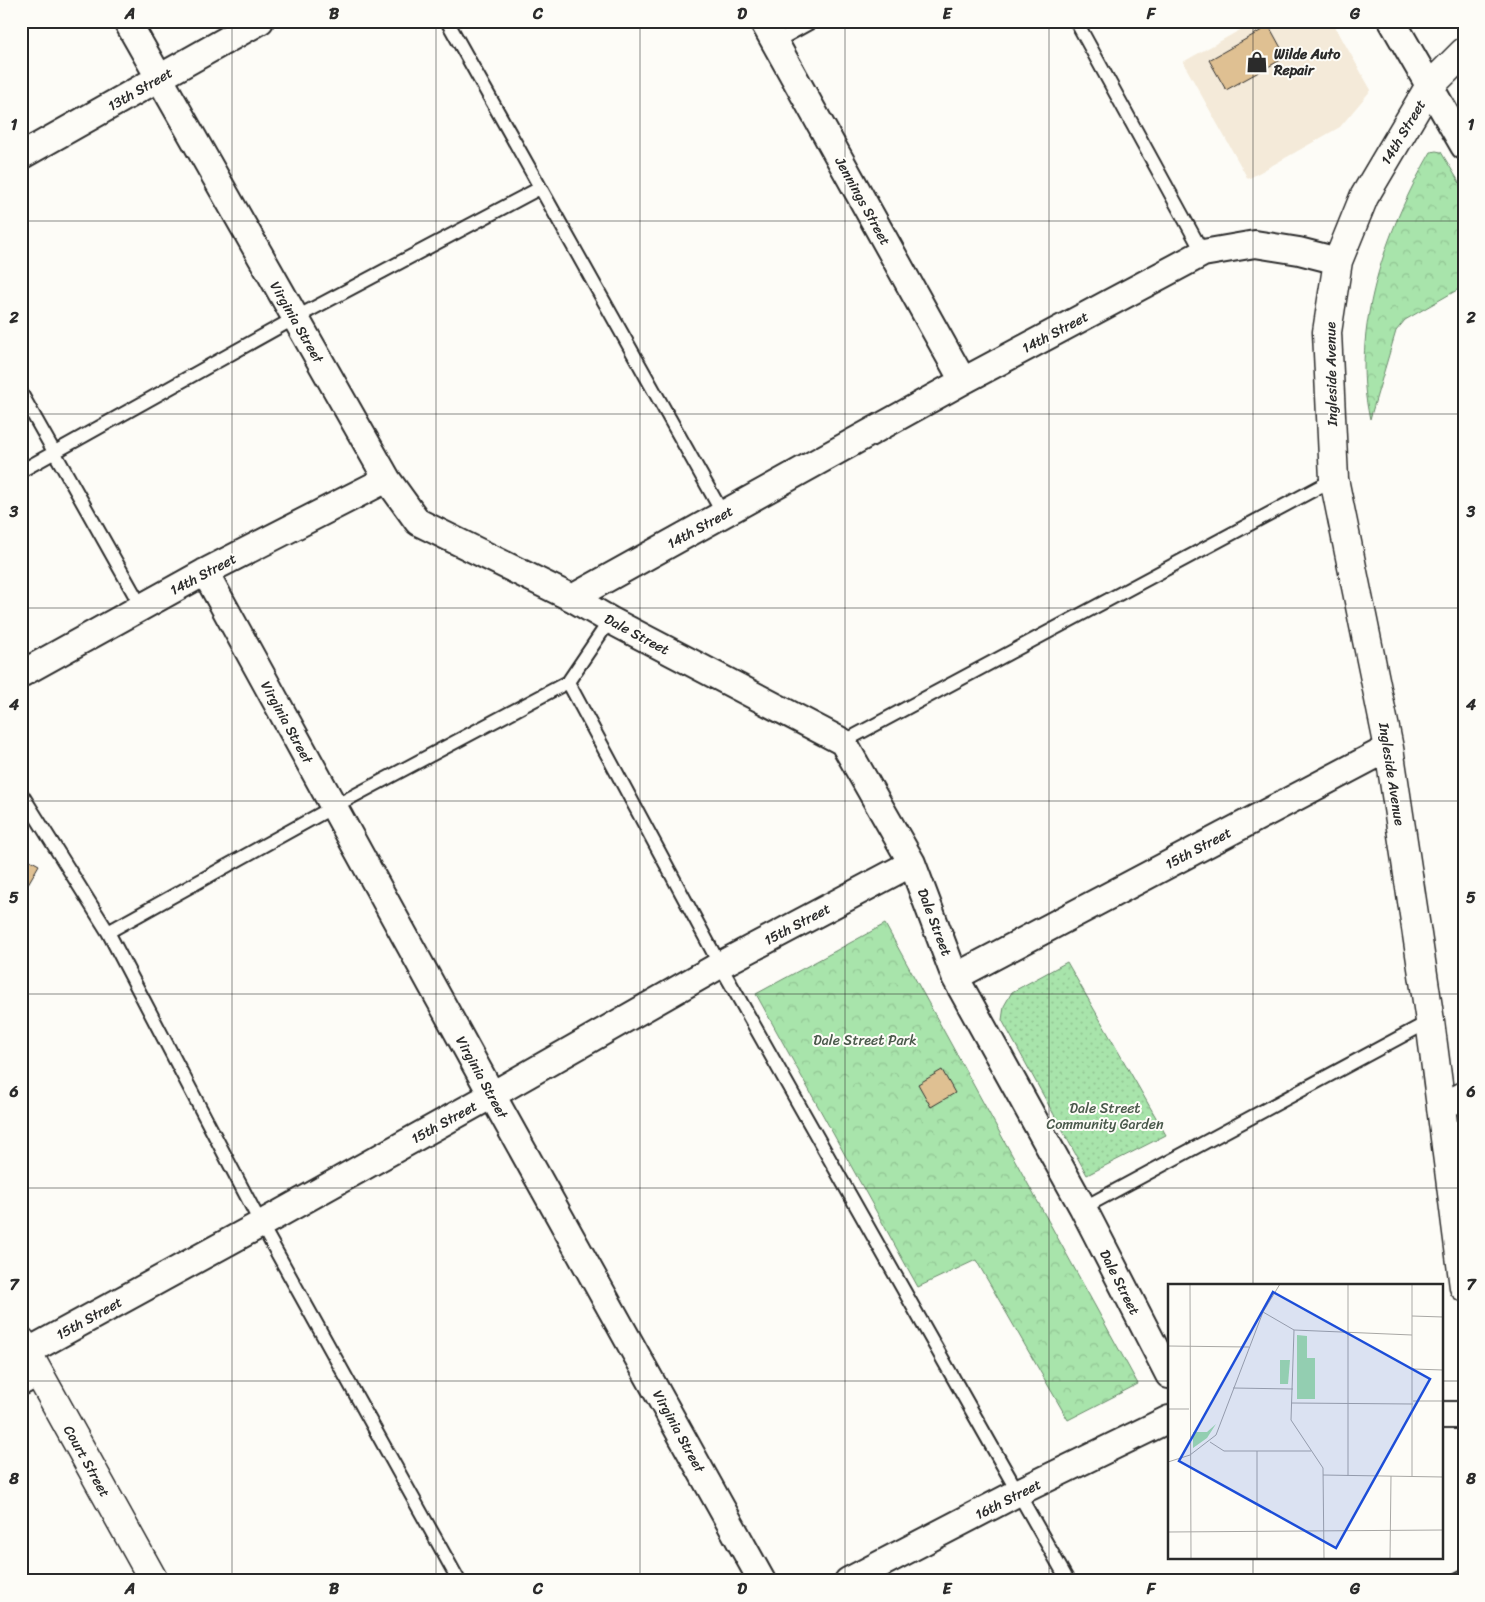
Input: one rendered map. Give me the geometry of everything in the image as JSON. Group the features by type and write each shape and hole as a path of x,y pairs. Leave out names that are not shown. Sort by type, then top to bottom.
{"street":[{"name":"Virginia Street","path":"127,21 387,479 418,522 572,598"},
{"name":"13th Street","path":"21,156 260,21"},
{"path":"1392,21 1464,146"},
{"name":"Jennings Street","path":"769,32 963,381"},
{"name":"14th Street","path":"572,598 963,381 1203,253 1255,244 1299,251 1338,261 1364,197 1429,88 1464,52"},
{"name":"Ingleside Avenue","path":"1338,261 1327,332 1334,479 1389,748 1430,1021 1453,1101 1464,1287"},
{"name":"14th Street","path":"21,674 205,572 387,479"},
{"name":"Virginia Street","path":"205,572 762,1581"},
{"name":"Dale Street","path":"572,598 610,620 843,742 912,863 955,977 1083,1208 1168,1373"},
{"name":"15th Street","path":"955,977 1389,748"},
{"name":"15th Street","path":"27,1362 261,1224 720,965 912,863"},
{"name":"Court Street","path":"27,1362 154,1581"},
{"path":"1442,1415 1464,1415"},
{"name":"16th Street","path":"848,1581 1019,1492 1168,1419"}],"lane":[{"path":"447,21 723,514"},
{"path":"769,32 813,21"},
{"path":"1076,21 1203,253"},
{"path":"21,470 295,318 540,188"},
{"path":"21,393 142,608"},
{"path":"843,742 1334,479"},
{"path":"108,932 334,807 568,682 610,620"},
{"path":"568,682 720,965 1068,1581"},
{"path":"21,793 108,932 261,1224 459,1581"},
{"path":"1083,1208 1430,1021"},
{"path":"1454,1581 1464,1576"}],"shaded area":[{"path":"1256,21 1332,21 1371,90 1340,127 1248,179 1183,62"}],"green space":[{"path":"1431,152 1441,152 1464,190 1464,286 1405,320 1396,331 1370,419 1365,385 1364,351 1368,316 1376,281 1400,213"},
{"name":"Dale Street Park","path":"885,924 1138,1384 1068,1420 976,1260 918,1287 756,994"},
{"name":"Dale Street Community Garden","path":"1067,962 1166,1135 1087,1175 1002,1020 1004,1006 1012,992"}],"building":[{"path":"1269,26 1286,57 1226,90 1209,60"},
{"path":"21,855 39,865 21,896"},
{"path":"942,1070 955,1093 931,1107 918,1084"}],"place":[{"name":"Wilde Auto Repair","path":"1257,62"}]}
